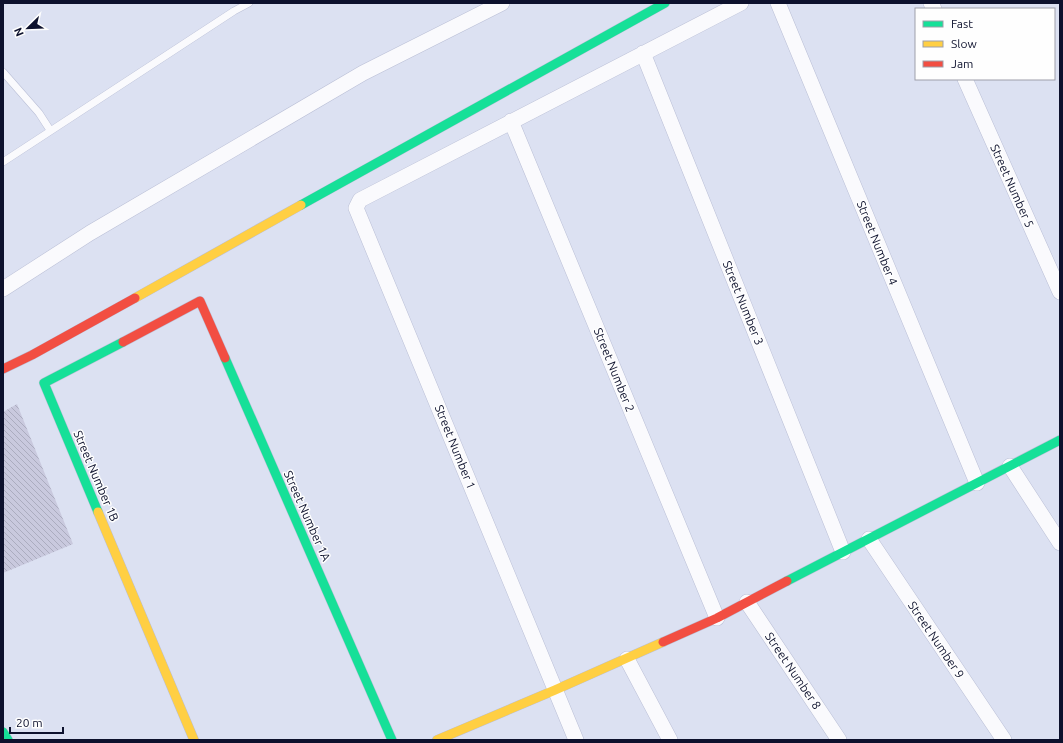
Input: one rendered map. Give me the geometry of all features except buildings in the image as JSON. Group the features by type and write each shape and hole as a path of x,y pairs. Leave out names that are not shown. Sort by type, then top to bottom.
{"street":[{"path":"3,289 90,233 363,73 502,3"},
{"path":"3,369 32,355 665,3"},
{"path":"511,121 741,3"},
{"name":"Street Number 4","path":"778,3 977,483"},
{"name":"Street Number 3","path":"643,54 843,552"},
{"name":"Street Number 5","path":"965,80 1060,292"},
{"name":"Street Number 1","path":"511,121 360,200 356,208 576,740"},
{"name":"Street Number 2","path":"511,121 717,618"},
{"name":"Street Number 1B","path":"194,740 44,384 200,301"},
{"name":"Street Number 1A","path":"200,301 392,740"},
{"path":"437,740 627,659 717,618 1060,440"},
{"path":"1010,466 1060,543"},
{"name":"Street Number 9","path":"869,539 1004,740"},
{"name":"Street Number 8","path":"747,602 839,740"},
{"path":"627,659 670,740"},
{"path":"3,732 8,740"}],"lane":[{"path":"3,162 234,11 249,3"},
{"path":"3,72 39,113 50,130"}],"traffic: fast":[{"path":"301,205 665,3"},
{"path":"98,512 44,383 123,342"},
{"path":"225,358 392,740"},
{"path":"787,581 1060,440"},
{"path":"3,732 8,740"}],"traffic: slow":[{"path":"135,298 301,205"},
{"path":"98,512 194,740"},
{"path":"437,740 663,642"}],"traffic: jam":[{"path":"3,369 32,355 135,298"},
{"path":"123,342 200,301 225,358"},
{"path":"663,642 717,618 787,581"}]}
